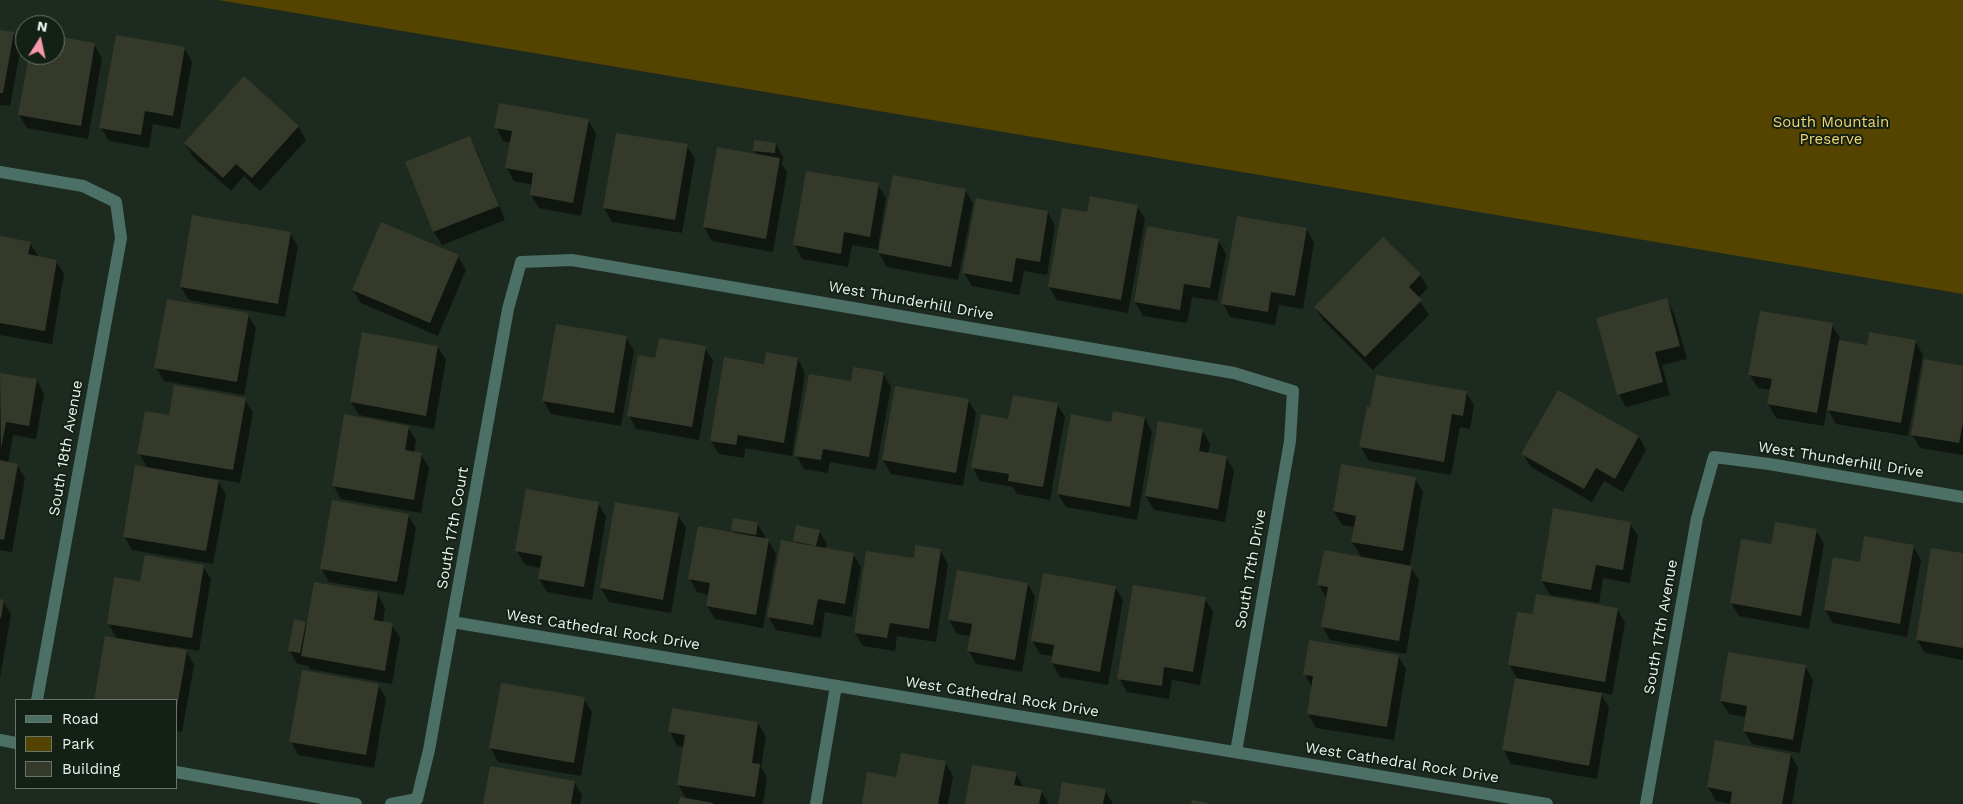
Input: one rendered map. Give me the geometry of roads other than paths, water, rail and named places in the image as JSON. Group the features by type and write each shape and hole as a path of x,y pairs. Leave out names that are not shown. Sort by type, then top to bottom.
{"street":[{"name":"South 18th Avenue","path":"0,172 83,186 116,202 121,238 37,699"},
{"name":"West Thunderhill Drive","path":"521,262 572,260 1234,373 1293,391"},
{"name":"South 17th Court","path":"391,804 417,799 429,750 508,310 521,262"},
{"name":"South 17th Drive","path":"1236,752 1290,441 1293,391"},
{"name":"West Thunderhill Drive","path":"1714,457 1769,464 1963,497"},
{"name":"South 17th Avenue","path":"1646,804 1697,518 1714,457"},
{"name":"West Cathedral Rock Drive","path":"452,622 1547,804"},
{"path":"816,804 836,686"},
{"path":"0,740 15,743"},
{"path":"178,772 356,804"}],"park label":[{"name":"South Mountain Preserve","path":"1831,132"}]}
